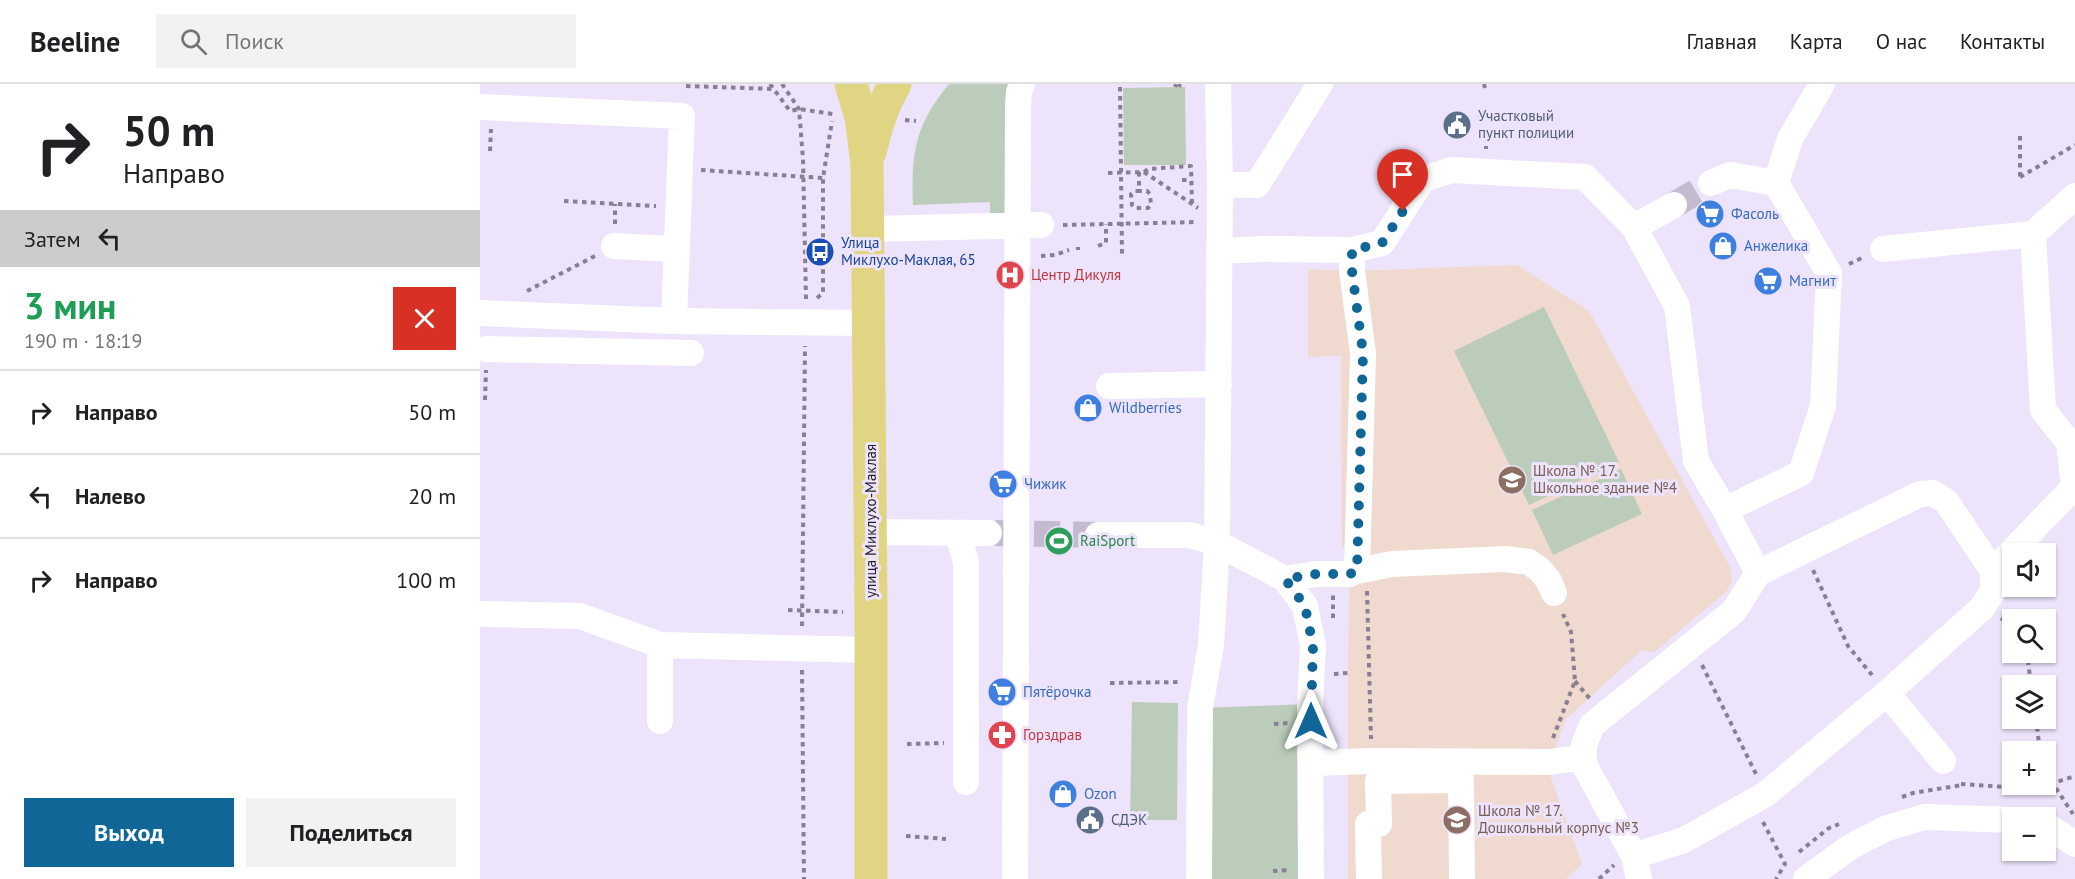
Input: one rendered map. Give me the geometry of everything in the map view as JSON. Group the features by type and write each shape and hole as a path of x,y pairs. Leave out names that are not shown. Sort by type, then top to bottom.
{"main road":[{"name":"улица Миклухо-Маклая","path":"851,84 861,117 867,163 871,879"},
{"name":"улица Миклухо-Маклая","path":"867,163 879,118 895,84"}],"lane":[{"path":"1015,879 1017,217 1018,106 1022,84"},
{"path":"1199,879 1200,708 1211,645 1217,543 1220,251 1213,222 1220,185 1218,84"},
{"path":"1220,185 1257,185 1320,84"},
{"path":"1725,510 1801,473 1823,406 1829,273 1776,183 1790,139 1822,84"},
{"path":"480,107 682,116 674,321"},
{"path":"1220,251 1263,241 1352,250 1382,243 1423,179 1452,170 1585,177 1634,227 1677,306 1696,461 1758,573"},
{"path":"1711,183 1730,175 1776,183"},
{"path":"1883,249 2033,234 2075,196"},
{"path":"1634,227 1674,205"},
{"path":"867,229 1041,225"},
{"path":"1993,571 2074,492 2072,440 2043,411 2033,234"},
{"path":"614,246 676,249"},
{"path":"1352,250 1352,271 1363,353 1362,570"},
{"path":"480,313 674,321 806,311 869,322"},
{"path":"486,350 691,353"},
{"path":"1109,386 1219,384"},
{"path":"1933,493 1946,501 1993,571 1993,591 1982,608 1887,693 1759,798 1636,867 1584,764 1584,745 1592,725 1734,611 1758,573 1920,494 1933,493"},
{"path":"870,532 989,533"},
{"path":"957,534 966,562 966,782"},
{"path":"1098,535 1190,535 1217,543 1285,579 1305,606 1313,646 1310,704 1311,879"},
{"path":"1285,579 1316,574 1350,574 1392,564 1505,559 1529,562 1549,581 1554,593"},
{"path":"480,614 580,616 660,645 871,650"},
{"path":"660,645 660,721"},
{"path":"1887,693 1943,761"},
{"path":"1312,763 1545,762 1584,757"},
{"path":"1368,879 1368,824 1378,824 1378,781 1461,780 1462,879"},
{"path":"1806,879 1850,847 1896,825 1925,817 2002,820"},
{"path":"2056,832 2075,844"}],"path":[{"path":"770,84 790,111 799,109 843,115"},
{"path":"782,84 799,109 804,177 806,311 802,610 804,879"},
{"path":"686,86 774,89"},
{"path":"1120,87 1122,255"},
{"path":"806,311 823,293 823,178 833,114"},
{"path":"2020,136 2020,177 2075,145"},
{"path":"1108,173 1142,172 1148,169 1191,166 1191,204"},
{"path":"679,169 823,178"},
{"path":"1139,191 1142,172"},
{"path":"1142,172 1205,213 1213,222"},
{"path":"1182,180 1191,180"},
{"path":"1139,191 1147,191 1150,194 1151,205 1148,208 1135,208 1131,205 1131,194 1139,191"},
{"path":"564,201 678,207"},
{"path":"1041,225 1213,222"},
{"path":"1098,246 1106,243 1106,224"},
{"path":"525,292 614,246"},
{"path":"1829,273 1883,249"},
{"path":"1804,550 1848,646 1887,693"},
{"path":"1362,570 1372,761"},
{"path":"1545,762 1560,716 1575,681 1570,632 1554,593"},
{"path":"788,610 843,612"},
{"path":"1692,644 1785,864 1776,879"},
{"path":"1333,674 1348,673"},
{"path":"1575,681 1589,697"},
{"path":"1110,683 1191,682"},
{"path":"1274,724 1287,723"},
{"path":"907,744 941,743"},
{"path":"1943,761 1962,785 2002,787"},
{"path":"2056,781 2075,776"},
{"path":"2056,788 2075,817"},
{"path":"906,836 946,839"}],"shaded area":[{"name":"Школа № 17. Школьное здание №4","path":"1517,265 1589,311 1730,567 1731,584 1726,592 1654,652 1642,650 1566,719 1550,763 1550,775 1582,864 1566,879 1348,879 1350,549 1342,547 1341,356 1308,357 1308,269 1352,271"}],"green space":[{"path":"949,84 1011,84 1005,106 1007,218 990,219 990,202 913,205 913,170 918,140 929,113"},
{"path":"1185,87 1186,165 1124,165 1123,88"},
{"path":"1544,307 1619,462 1529,505 1454,351"},
{"path":"1621,469 1642,514 1553,555 1532,510"},
{"path":"1132,702 1178,703 1177,820 1130,820"},
{"path":"1310,704 1311,879 1199,879 1200,708"}],"tunnel":[{"path":"1674,205 1711,183"},
{"path":"995,533 1098,535"}],"place":[{"name":"Участковый пункт полиции","path":"1457,125"},
{"name":"Фасоль","path":"1710,214"},
{"name":"Анжелика","path":"1723,246"},
{"name":"Улица Миклухо-Маклая, 65","path":"820,252"},
{"name":"Центр Дикуля","path":"1010,275"},
{"name":"Магнит","path":"1768,281"},
{"name":"Wildberries","path":"1088,408"},
{"name":"Школа № 17. Школьное здание №4","path":"1512,480"},
{"name":"Чижик","path":"1003,484"},
{"name":"RaiSport","path":"1059,541"},
{"name":"Пятёрочка","path":"1002,692"},
{"name":"Горздрав","path":"1002,735"},
{"name":"Ozon","path":"1063,794"},
{"name":"СДЭК","path":"1090,820"},
{"name":"Школа № 17. Дошкольный корпус №3","path":"1457,820"}],"route":[{"path":"1311,721 1313,646 1305,606 1285,579 1316,574 1350,574 1357,571 1363,353 1352,271 1352,250 1382,243 1403,211"}]}
